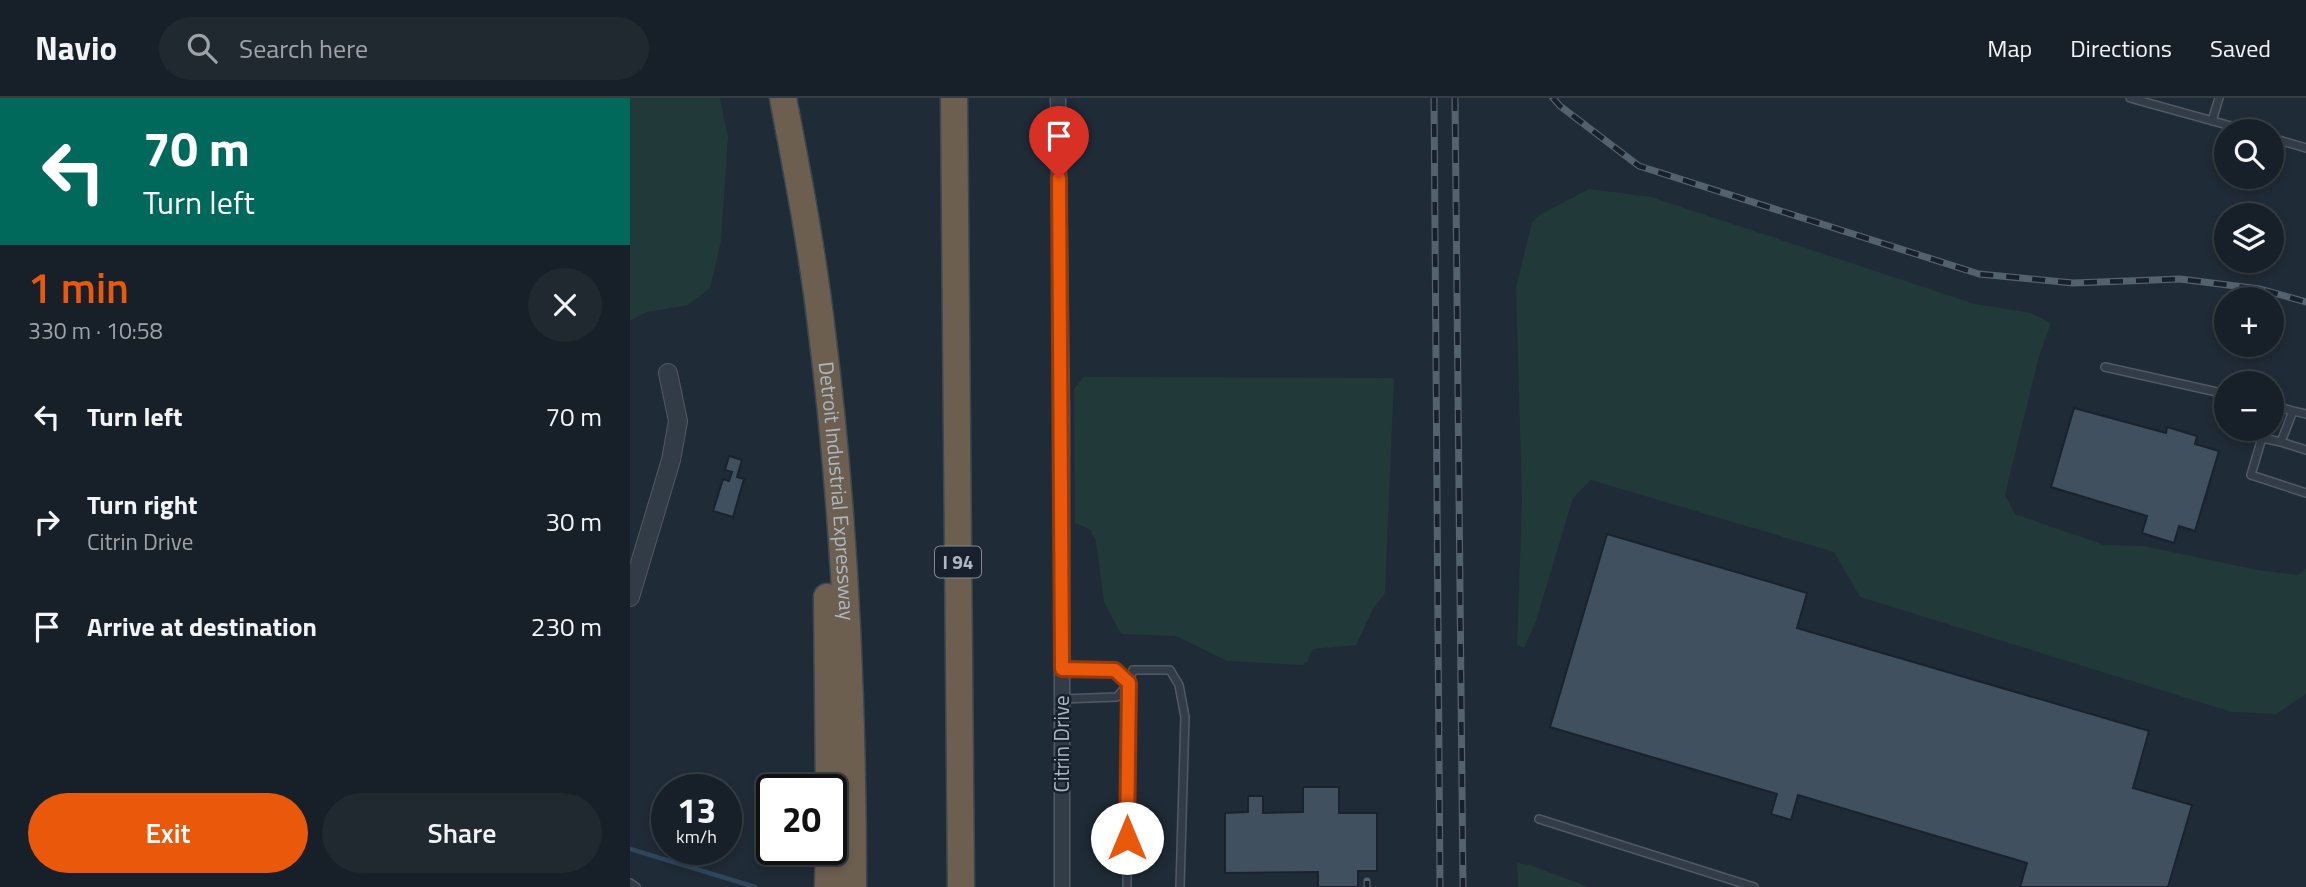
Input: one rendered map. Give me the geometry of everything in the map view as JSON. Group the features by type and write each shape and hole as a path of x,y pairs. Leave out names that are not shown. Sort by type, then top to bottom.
{"highway":[{"name":"Detroit Industrial Expressway","path":"783,98 804,208 822,333 844,569 853,887"},
{"name":"I 94","path":"954,98 961,887"},
{"path":"822,333 829,774"},
{"path":"828,865 828,887"}],"street":[{"name":"Citrin Drive","path":"1058,98 1062,887"},
{"path":"630,597 671,460 678,421 668,373"}],"lane":[{"path":"2130,98 2212,121 2219,98"},
{"path":"2284,142 2306,148"},
{"path":"2105,367 2214,391"},
{"path":"2284,408 2306,415"},
{"path":"2281,442 2293,411"},
{"path":"2306,450 2262,438 2251,475 2306,493"},
{"path":"1062,669 1115,670 1129,683"},
{"path":"1127,887 1129,683 1133,670 1170,670 1179,685 1185,717 1180,887"},
{"path":"1062,699 1117,697 1129,683"},
{"path":"1539,819 1754,887"},
{"path":"630,883 636,887"}],"green space":[{"path":"630,98 720,98 728,137 721,241 710,288 688,305 647,312 630,321"},
{"path":"1589,189 1651,197 1975,304 2031,313 2051,323 2039,356 2005,495 2015,514 2104,545 2144,546 2257,570 2298,575 2306,568 2306,694 2276,714 2232,712 1860,597 1834,552 1591,480 1573,498 1536,621 1524,648 1517,645 1522,501 1516,288 1532,222 1541,214"},
{"path":"1084,377 1394,378 1385,593 1373,609 1356,645 1312,649 1308,661 1303,665 1227,661 1176,636 1121,634 1104,602 1096,541 1090,529 1075,523 1074,389"},
{"path":"1517,863 1530,865 1589,887 1518,887"}],"building":[{"path":"2074,408 2166,433 2167,427 2197,436 2195,444 2219,451 2195,531 2179,526 2174,543 2142,533 2147,516 2051,487"},
{"path":"729,456 742,460 737,477 744,479 733,517 713,511 723,479 729,481 732,472 725,470"},
{"path":"1607,534 1807,593 1797,628 2149,731 2133,788 2192,805 2168,887 2020,887 2027,863 1798,795 1791,820 1771,814 1777,794 1550,727"},
{"path":"1303,787 1339,787 1339,813 1377,813 1377,871 1358,871 1358,887 1318,887 1318,872 1225,873 1225,813 1248,812 1248,796 1263,796 1263,813 1303,812"}],"waterway":[{"path":"630,849 755,887"}],"railway":[{"path":"1434,98 1440,887"},
{"path":"1455,98 1463,887"},
{"path":"1553,98 1639,166 1979,274 2073,283 2180,279 2260,289 2306,302"},
{"path":"1367,881 1367,887"}],"route":[{"path":"1059,178 1062,669 1115,670 1129,683 1127,838"}]}
